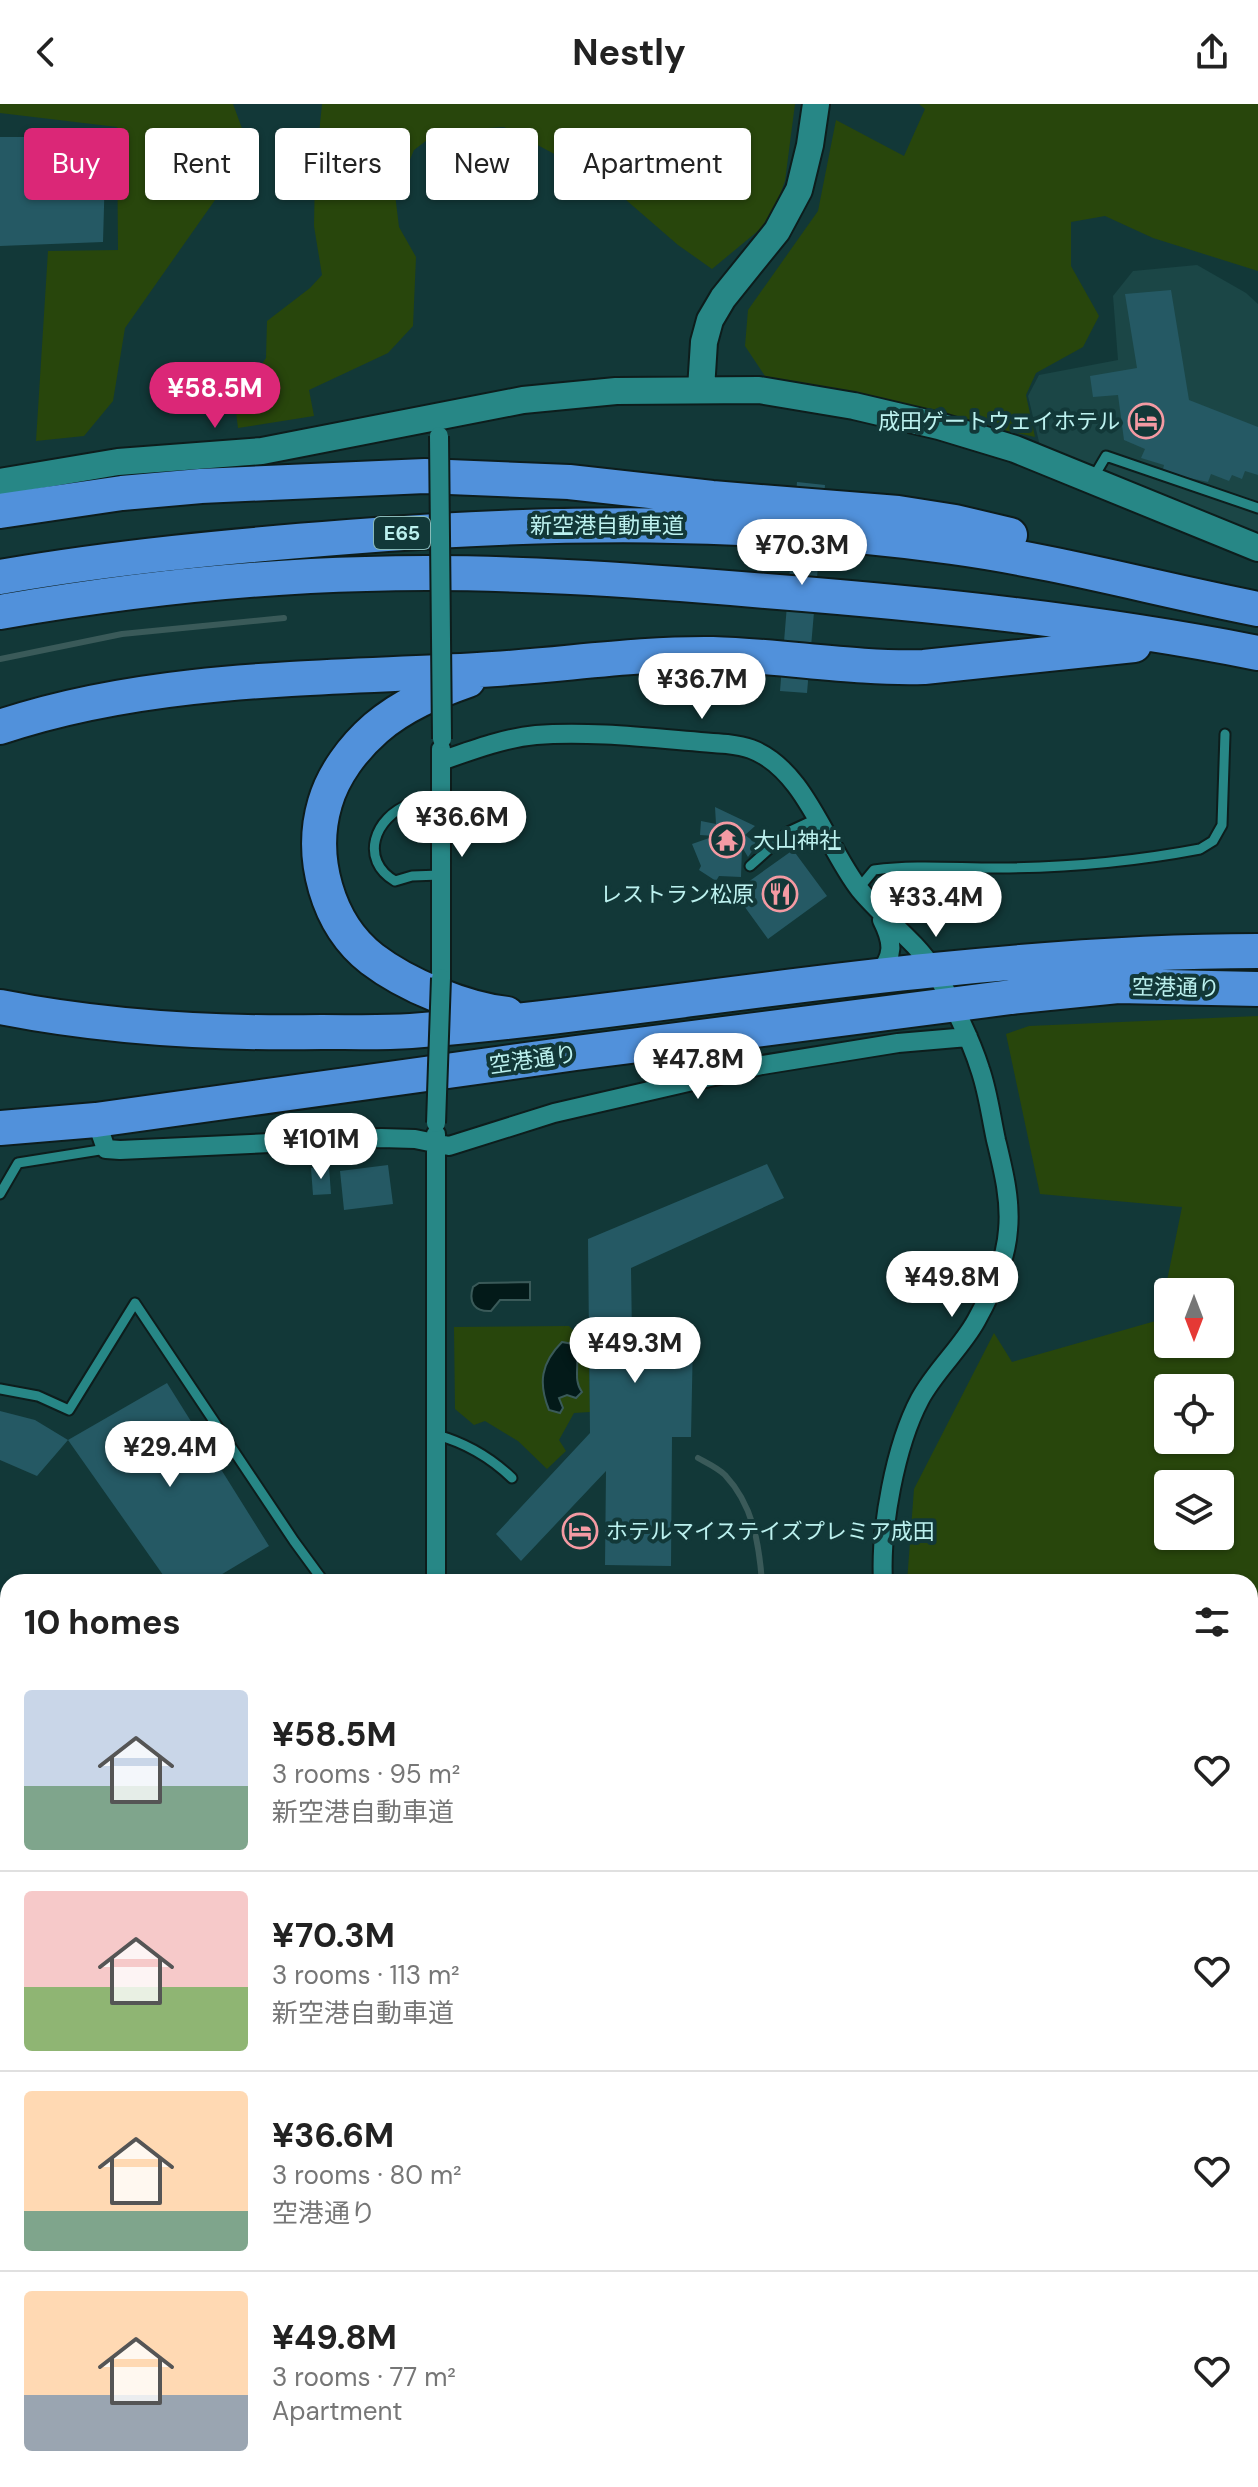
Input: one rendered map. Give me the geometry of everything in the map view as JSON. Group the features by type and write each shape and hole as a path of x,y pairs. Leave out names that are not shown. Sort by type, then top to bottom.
{"highway":[{"path":"0,511 122,493 217,485 370,477 499,477 898,513 955,522 1067,551 1187,593"},
{"path":"0,525 45,510 122,493"},
{"name":"新空港自動車道","path":"0,577 257,544 462,528 692,525 807,532 953,547 1090,571 1258,609"},
{"name":"E65","path":"0,612 131,592 238,581 369,574 479,575 698,585 911,603 1085,623 1248,651"},
{"path":"0,727 68,708 164,692 262,682 526,667 642,656 715,654 902,667 957,664 1100,647 1164,644 1248,651"},
{"path":"526,667 470,679 428,695 375,729 353,751 337,775 325,803 319,855 325,888 340,923 371,958 428,991 497,1013 543,1019"},
{"name":"空港通り","path":"0,1007 45,1016 151,1027 251,1033 407,1031 543,1019 933,970 1110,955 1258,951"},
{"name":"空港通り","path":"0,1128 101,1134 576,1053 950,1004 1118,986 1258,989"}],"street":[{"path":"701,389 704,342 710,320 723,298 777,231 799,190 816,104"},
{"path":"0,482 118,462 262,451 438,426 538,398 616,391 759,390 924,422 1015,449 1258,548"},
{"path":"436,1574 435,1143 441,978 442,739 438,426"},
{"path":"441,761 493,743 535,735 567,734 750,748 771,759 792,779 859,888 933,970 968,1037 981,1070 1003,1169 1008,1231 994,1281 975,1323 920,1399 900,1445 886,1532 883,1574"},
{"path":"875,907 892,941 891,956 875,977"},
{"path":"101,1134 135,1150 381,1138 415,1139 449,1146 554,1113 762,1065 898,1043 968,1037"}],"lane":[{"path":"1091,481 1106,456 1258,508"},
{"path":"859,888 874,870 898,867 1089,865 1200,849 1213,841 1222,825 1225,734"},
{"path":"440,875 412,876 395,881 382,873 374,860 374,841 386,821 407,805 441,798"},
{"path":"750,866 788,832 816,819"},
{"path":"0,1194 18,1163 101,1134"},
{"path":"0,1389 38,1396 69,1410 135,1303 318,1574"},
{"path":"437,1435 452,1439 494,1461 512,1478"}],"shaded area":[{"name":"成田ゲートウェイホテル","path":"1197,265 1246,293 1258,304 1258,535 1220,523 1100,467 1040,446 1028,396 1039,375 1118,360 1113,296 1133,271"},
{"path":"530,1282 530,1300 500,1300 491,1311 481,1310 472,1302 473,1287 479,1283"},
{"path":"562,1342 573,1344 576,1350 577,1381 582,1392 576,1398 567,1395 559,1398 563,1408 560,1413 549,1410 543,1382 546,1366"}],"green space":[{"path":"0,104 233,104 242,128 145,128 145,200 215,200 125,328 113,401 84,436 36,441 48,251 118,250 118,200 129,200 129,128 0,113"},
{"path":"322,104 795,104 785,181 770,221 712,269 678,245 626,200 751,200 751,128 554,128 554,154 538,145 538,128 426,128 426,141 414,150 410,159 410,128 320,128"},
{"path":"919,104 1258,104 1258,271 1153,238 1105,216 1071,222 1071,266 1099,316 1083,347 1036,373 1026,395 1035,437 765,376 745,346 748,310 818,211 836,120 904,156 925,109"},
{"path":"314,200 396,200 399,227 416,257 413,326 388,353 309,390 314,416 238,428 235,404 266,358 267,321 322,275 314,226"},
{"path":"1258,1016 1258,1574 908,1574 914,1489 994,1333 1012,1362 1154,1321 1154,1358 1234,1358 1234,1278 1168,1278 1182,1207 1040,1194 1006,1034 1029,1026"},
{"path":"569,1326 589,1346 590,1412 574,1413 559,1440 566,1451 547,1469 518,1441 485,1421 474,1425 455,1409 454,1327"}],"building":[{"path":"0,137 24,137 24,200 104,200 103,242 0,246"},
{"name":"成田ゲートウェイホテル","path":"1171,290 1189,400 1258,427 1258,475 1245,471 1242,479 1232,475 1229,481 1211,474 1208,482 1163,469 1164,465 1141,458 1145,449 1124,440 1118,395 1093,397 1090,376 1137,368 1125,294"},
{"path":"797,482 825,485 807,693 780,691"},
{"name":"大山神社","path":"715,807 755,826 745,835 757,844 748,857 742,847 741,877 719,876 716,881 699,870 701,866 692,844 715,836 700,835 701,821 716,824"},
{"name":"レストラン松原","path":"793,850 827,896 768,939 734,892"},
{"path":"767,1164 784,1198 631,1268 632,1337 693,1338 691,1437 672,1437 671,1566 605,1565 606,1471 521,1561 496,1534 590,1433 588,1239"},
{"path":"388,1165 393,1204 344,1210 340,1171"},
{"path":"329,1167 331,1194 313,1195 311,1168"},
{"path":"167,1383 269,1546 222,1574 162,1574 68,1440"},
{"path":"0,1411 35,1420 68,1440 37,1476 0,1460"}],"waterway":[{"path":"0,659 122,634 284,618"},
{"path":"698,1458 725,1475 742,1499 753,1525 761,1574"}],"place":[{"name":"成田ゲートウェイホテル","path":"1146,421"},
{"name":"大山神社","path":"727,840"},
{"name":"レストラン松原","path":"780,894"},
{"name":"ホテルマイステイズプレミア成田","path":"580,1531"}]}
